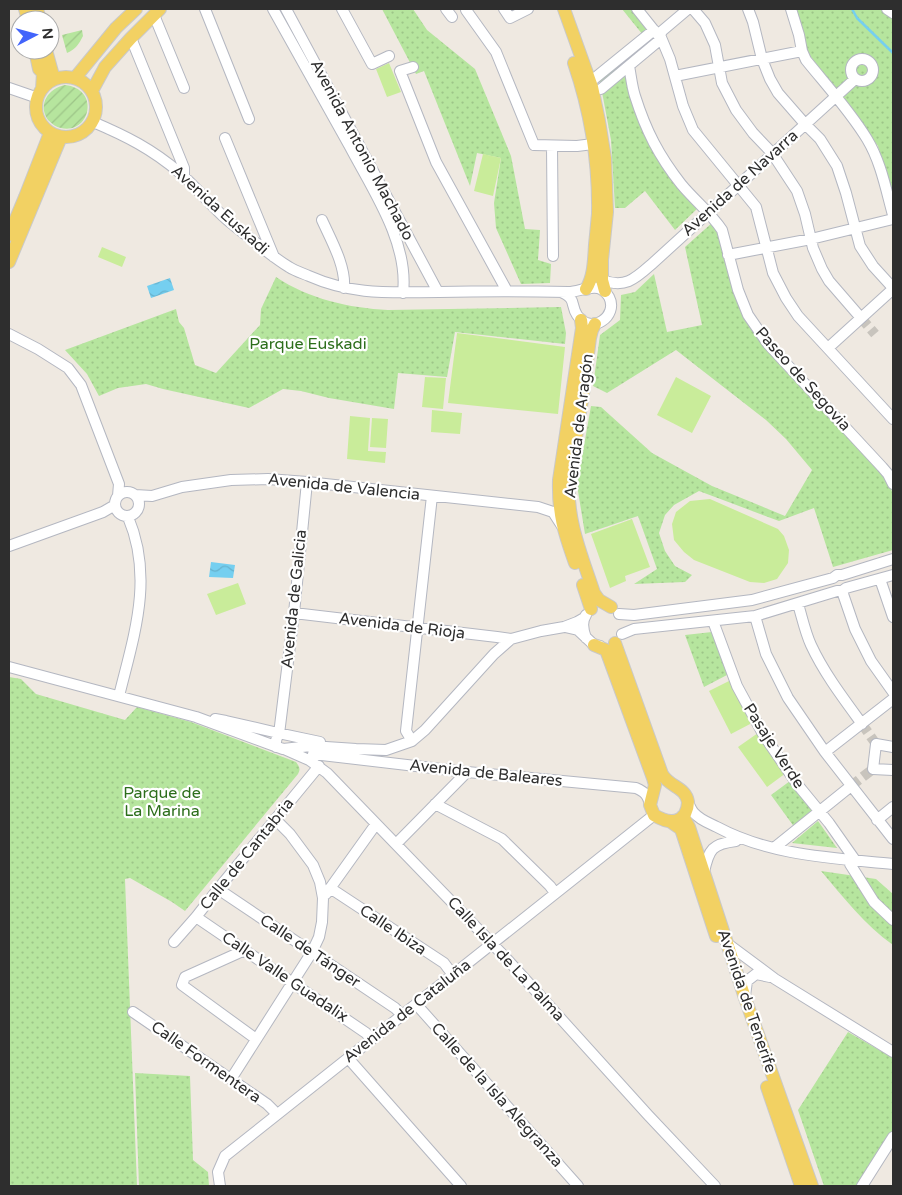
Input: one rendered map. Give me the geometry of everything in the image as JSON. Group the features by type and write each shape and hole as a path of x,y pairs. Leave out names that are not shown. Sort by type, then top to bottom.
{"main road":[{"path":"75,78 116,28 136,9"},
{"path":"554,9 580,80 593,144 598,214 590,282 584,290"},
{"path":"564,9 590,82 605,158 607,212 602,260 606,291"},
{"path":"92,91 105,67 157,12"},
{"path":"37,60 39,69 43,73 36,108 38,118 43,126 56,135 70,137 79,135 93,122 96,112 96,101 92,91 85,83 75,78 54,79 40,93"},
{"path":"49,60 54,79"},
{"path":"9,236 25,197 56,135"},
{"path":"9,262 56,135"},
{"name":"Avenida de Aragón","path":"581,320 581,337 558,495 563,527 587,614"},
{"name":"Avenida de Aragón","path":"596,324 590,338 583,394 568,480 569,510 594,593 615,611"},
{"path":"590,641 606,650 653,778 655,785 652,804 662,820 671,822 679,820 685,811 683,791 665,780 662,774 618,638"},
{"path":"652,804 661,786 672,785"},
{"name":"Avenida de Tenerife","path":"685,811 745,998 812,1186"},
{"name":"Avenida de Tenerife","path":"671,822 681,828 801,1186"}],"street":[{"path":"205,9 249,119"},
{"name":"Avenida Antonio Machado","path":"273,9 391,224 402,260 403,293"},
{"name":"Avenida Antonio Machado","path":"286,9 438,292"},
{"path":"342,9 372,64 389,56"},
{"path":"504,9 510,18 528,9"},
{"path":"637,9 667,49 682,106 693,130 756,207 773,273 786,298 798,316 891,414"},
{"path":"661,39 662,31 688,9"},
{"path":"693,9 705,23 715,45 722,83 736,110 753,133 772,153 797,191 813,248 822,269 829,281 861,318"},
{"path":"748,9 754,22 762,59 770,80 778,93 820,139 837,166 860,246 873,266 893,288 828,348"},
{"path":"791,9 806,60 845,107 868,140 879,165 893,215"},
{"path":"887,9 893,13"},
{"path":"466,10 496,52 534,145 577,146 593,144"},
{"path":"157,12 184,88"},
{"path":"590,82 654,30"},
{"path":"131,38 184,168 184,177"},
{"path":"601,89 661,39"},
{"path":"675,76 802,51"},
{"name":"Paseo de Segovia","path":"629,66 634,95 648,133 658,152 682,185 717,222 722,230 738,290 748,315 768,344 882,467 893,484"},
{"path":"413,67 400,71 436,162 507,292"},
{"name":"Avenida de Navarra","path":"623,283 639,275 855,79"},
{"path":"9,88 40,93"},
{"name":"Avenida Euskadi","path":"93,122 128,137 153,152 184,177 224,218 274,258 291,268 323,282 364,291 403,293 574,292 584,290"},
{"path":"225,138 274,258"},
{"path":"552,146 553,256"},
{"path":"322,220 343,268 344,288"},
{"path":"728,254 893,220"},
{"path":"402,260 410,259 418,254"},
{"path":"561,292 571,298 576,313 581,320 586,323 596,324 604,320 610,312 606,291 609,283 623,283"},
{"path":"574,307 577,296 584,290 600,288 612,294 623,283"},
{"path":"9,334 68,368 81,384 127,505 140,560 141,586 135,635 118,696"},
{"name":"Avenida de Valencia","path":"127,505 182,487 231,480 268,479 538,507"},
{"name":"Avenida de Galicia","path":"279,734 294,614 307,482"},
{"path":"538,507 552,504 558,495"},
{"path":"412,741 406,731 432,496"},
{"path":"9,546 127,505"},
{"path":"538,507 552,512 563,527"},
{"path":"279,734 275,742 283,748 310,746 386,750 412,741 425,730 494,654 511,639 564,627 577,622 601,606 634,615 751,601 893,559"},
{"path":"564,627 578,630 590,641 605,646 634,630 755,616 893,575"},
{"path":"837,576 833,585 842,590 855,629 871,661 893,692"},
{"path":"880,578 893,617"},
{"path":"751,601 747,609 755,616 766,654 788,698 826,752 893,840"},
{"path":"798,604 811,644 836,689 862,724"},
{"path":"615,611 623,624 618,638"},
{"name":"Avenida de Rioja","path":"294,614 511,639"},
{"path":"587,614 582,628 590,641"},
{"name":"Pasaje Verde","path":"713,621 737,686 763,734 797,784 829,823 874,902 893,920"},
{"path":"9,667 196,717 226,721 279,734 356,749"},
{"path":"826,752 893,699"},
{"name":"Calle Isla de La Palma","path":"196,717 283,748 309,760 327,772 492,943 715,1186"},
{"path":"281,717 283,727 292,740 291,745 283,748"},
{"path":"893,747 876,744 873,769 893,770"},
{"name":"Avenida de Baleares","path":"313,754 467,772 636,788 643,791 649,797 652,804"},
{"name":"Calle de Cantabria","path":"174,942 319,766"},
{"path":"396,844 467,772"},
{"path":"774,848 852,786"},
{"path":"435,804 502,839 556,893"},
{"name":"Avenida de Cataluña","path":"220,1186 218,1172 225,1156 556,893 652,804"},
{"path":"877,820 893,807"},
{"path":"685,811 698,823 736,841 783,855 814,860 893,864"},
{"path":"685,811 693,813 722,830 774,848 893,869"},
{"path":"231,1079 312,952 319,937 322,922 323,898 320,882 313,865 290,834 275,819"},
{"path":"323,898 376,824"},
{"path":"704,872 707,858 713,848 719,844 736,841"},
{"name":"Calle Ibiza","path":"330,888 444,963 453,974"},
{"name":"Calle de Tánger","path":"218,889 395,1008 402,1015"},
{"name":"Calle Valle Guadalix","path":"196,917 366,1033 372,1039"},
{"path":"728,944 776,979 893,1052"},
{"path":"244,950 185,977 182,985 256,1039"},
{"path":"745,998 747,981 756,974 776,979"},
{"name":"Calle de la Isla Alegranza","path":"416,1004 578,1186"},
{"name":"Calle Formentera","path":"133,1012 267,1104 277,1114"},
{"path":"348,1058 461,1186"},
{"path":"862,1186 893,1137"}],"green space":[{"path":"382,9 413,9 427,30 475,69 511,156 525,229 540,230 538,260 551,264 550,283 521,284 496,228 494,203 501,158 477,153 470,186 424,71 416,74"},
{"path":"622,9 633,9 656,41 625,66 635,108 699,207 675,230 645,191 625,208 615,208 611,140 599,76 643,35"},
{"path":"796,9 893,9 893,198 878,146 808,53"},
{"path":"82,30 83,36 79,44 67,53 62,35"},
{"path":"389,63 401,92 387,97 376,69"},
{"path":"65,85 76,88 84,94 87,102 85,119 79,125 71,128 57,127 48,120 44,108 46,98 50,93 54,89"},
{"path":"483,154 501,158 493,196 474,191"},
{"path":"713,222 717,225 740,303 888,478 893,495 893,550 833,567 814,508 779,521 699,491 674,505 665,515 659,533 665,551 675,566 692,575 685,582 634,584 657,569 638,516 585,534 577,485 591,406 601,407 652,453 712,486 785,516 812,470 786,439 766,420 676,350 607,393 593,386 600,335 620,320 621,295 635,292 654,274 667,332 702,325 685,247"},
{"path":"102,247 126,257 122,267 98,257"},
{"name":"Parque Euskadi","path":"276,277 316,297 373,309 561,307 566,333 565,344 455,332 447,377 398,373 394,409 283,389 249,408 146,384 118,388 99,396 87,374 65,350 176,309 195,365 216,373 260,325 261,309"},
{"path":"457,333 565,347 558,414 448,403"},
{"path":"425,377 446,378 443,409 422,407"},
{"path":"676,377 711,396 692,433 657,415"},
{"path":"432,410 462,413 460,434 431,432"},
{"path":"350,416 370,418 368,451 386,452 385,463 347,459"},
{"path":"372,418 388,419 386,448 370,447"},
{"path":"710,499 778,529 784,536 789,550 788,563 777,579 764,583 750,582 694,560 684,552 674,540 672,524 676,512 690,501"},
{"path":"632,519 650,567 625,576 626,581 610,588 591,534"},
{"path":"238,583 246,604 216,615 207,594"},
{"path":"712,632 727,675 704,687 685,635"},
{"name":"Parque de La Marina","path":"9,677 21,679 36,694 125,720 137,707 191,722 296,762 299,768 298,774 185,911 130,878 125,879 137,1186 9,1186"},
{"path":"731,680 752,723 731,734 709,691"},
{"path":"758,733 786,773 767,787 738,747"},
{"path":"790,781 817,813 795,828 771,795"},
{"path":"818,821 837,848 792,843"},
{"path":"821,871 876,879 893,894 893,945 864,920"},
{"path":"848,1032 893,1058 893,1130 856,1186 824,1186 798,1110"},
{"path":"135,1073 190,1076 193,1160 208,1172 209,1186 139,1186"}],"water":[{"path":"170,278 174,290 151,298 147,286"},
{"path":"211,562 235,565 233,578 209,577"}],"waterway":[{"path":"852,9 857,18 893,53"}],"tunnel":[{"path":"861,318 875,334"},
{"path":"862,724 876,744"},
{"path":"851,786 873,769"}]}
